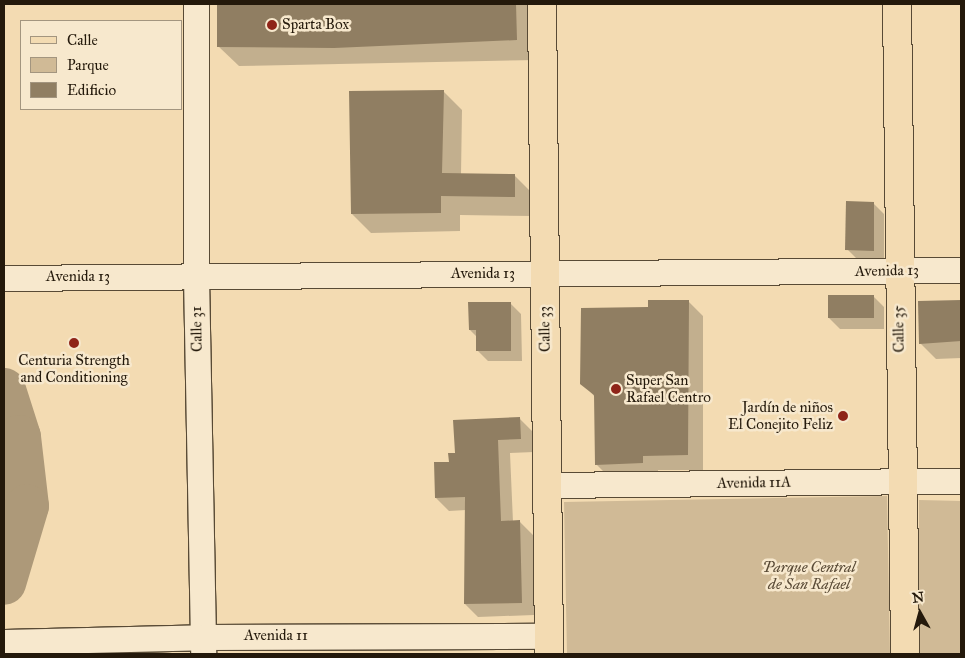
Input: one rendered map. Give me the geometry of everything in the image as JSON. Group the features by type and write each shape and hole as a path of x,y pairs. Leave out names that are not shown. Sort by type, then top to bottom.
{"main road":[{"name":"Calle 33","path":"542,4 548,645"},
{"name":"Calle 35","path":"897,4 898,271 905,654"}],"street":[{"name":"Calle 31","path":"196,4 196,276 203,645"},
{"name":"Avenida 13","path":"13,278 961,270"},
{"name":"Avenida 11A","path":"547,485 961,481"},
{"name":"Avenida 11","path":"9,642 203,645 548,645"}],"green space":[{"name":"Parque Central de San Rafael","path":"887,496 890,654 567,654 564,502"},
{"path":"919,500 961,501 961,654 919,654"}],"building":[{"path":"217,4 516,4 517,40 334,48 217,47"},
{"path":"444,90 442,173 515,174 515,197 441,196 441,213 351,214 349,91"},
{"path":"846,201 874,202 874,251 845,250"},
{"path":"828,295 874,295 874,318 828,318"},
{"path":"648,300 689,300 688,455 643,456 643,463 595,465 594,395 580,384 581,308 648,307"},
{"path":"961,300 961,341 919,344 918,301"},
{"path":"468,302 511,302 511,351 476,351 476,330 469,330"},
{"path":"520,417 521,439 498,440 501,521 520,520 522,603 464,604 465,497 435,498 434,462 449,462 448,453 455,453 453,420"}],"waterway":[{"path":"4,390 19,437 27,506 4,583"}],"place":[{"name":"Sparta Box","path":"272,25"},
{"name":"Centuria Strength and Conditioning","path":"74,343"},
{"name":"Super San Rafael Centro","path":"616,389"},
{"name":"Jardín de niños El Conejito Feliz","path":"843,416"}]}
